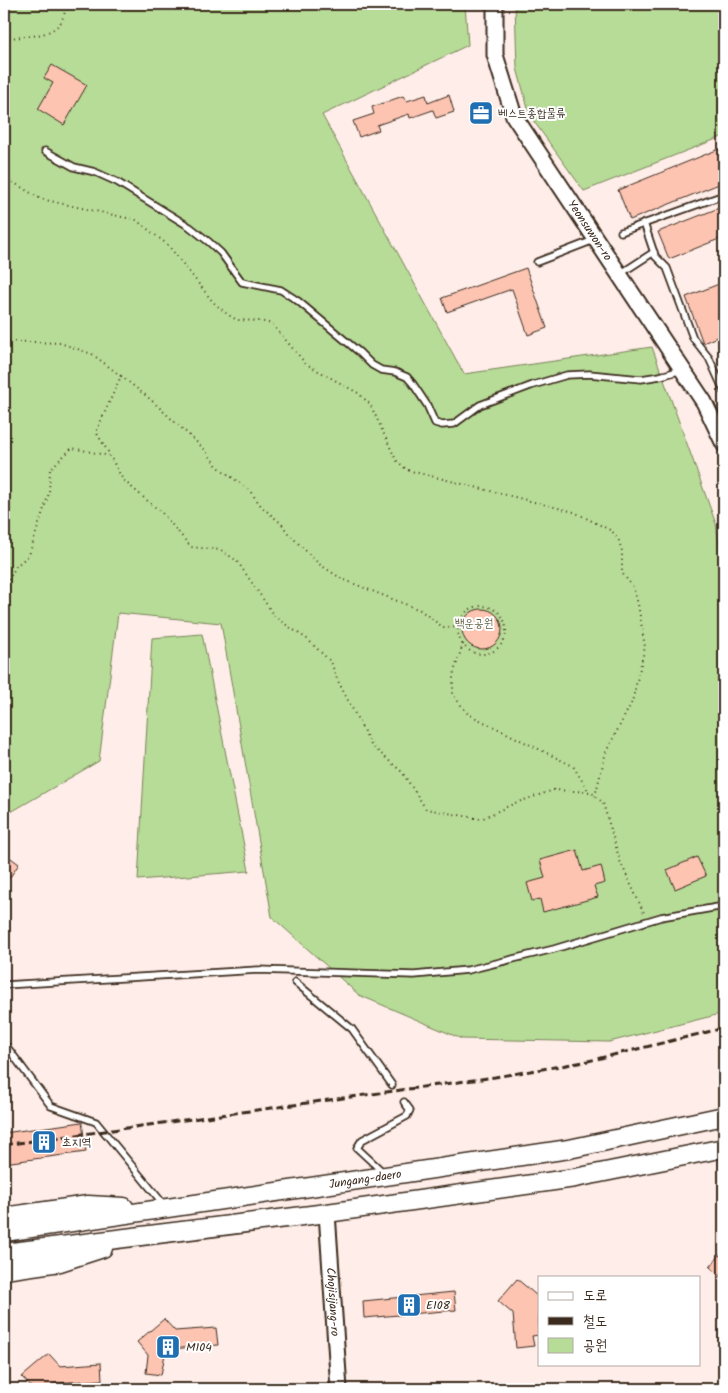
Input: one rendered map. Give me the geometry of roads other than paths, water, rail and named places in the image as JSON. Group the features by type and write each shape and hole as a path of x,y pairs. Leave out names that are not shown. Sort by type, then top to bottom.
{"main road":[{"name":"Jungang-daero","path":"4,1232 569,1149 724,1116"},
{"path":"4,1253 327,1213 575,1178 724,1148"},
{"path":"676,1158 724,1160"},
{"path":"4,1218 88,1205 167,1208"},
{"path":"4,1270 60,1262 140,1236"}],"street":[{"name":"Yeonsuwon-ro","path":"495,4 495,55 514,116 704,402 724,444"},
{"name":"Chojisijang-ro","path":"327,1213 339,1389"}],"lane":[{"path":"45,151 74,166 95,172 117,182 190,227 210,242 242,282 281,290 298,301 372,365 407,377 427,405 435,423 442,425 454,424 480,405 567,375 589,374 641,379 682,370"},
{"path":"621,232 724,195"},
{"path":"644,223 655,256 668,268 694,338 710,358 724,391"},
{"path":"537,262 596,239"},
{"path":"619,274 654,252"},
{"path":"4,985 258,970 423,974 468,970 554,949 661,917 724,906"},
{"path":"295,982 352,1029 392,1085"},
{"path":"4,1043 51,1106 96,1122 167,1208"},
{"path":"386,1175 357,1148 362,1140 406,1116 410,1110 404,1102"}],"railway":[{"path":"4,1145 495,1077 584,1062 724,1028"}],"place":[{"name":"베스트종합물류","path":"481,113"},
{"name":"초지역","path":"44,1142"},
{"name":"E108","path":"409,1305"},
{"name":"M104","path":"168,1347"}],"park label":[{"name":"백운공원","path":"474,623"}]}
